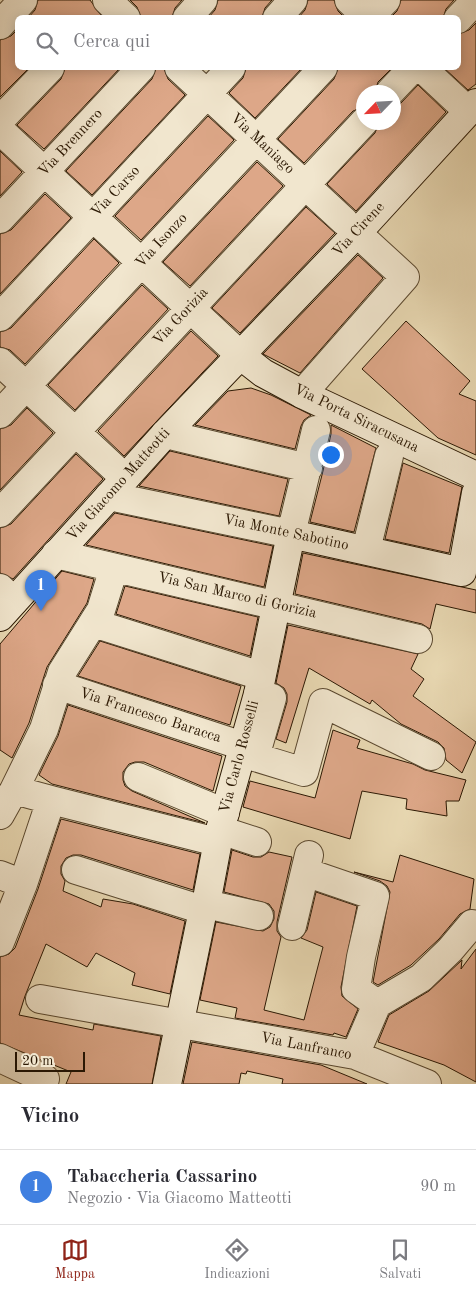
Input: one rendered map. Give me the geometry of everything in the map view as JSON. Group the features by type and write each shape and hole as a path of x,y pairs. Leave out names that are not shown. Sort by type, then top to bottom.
{"street":[{"path":"0,25 23,0"},
{"path":"190,15 203,0"},
{"path":"280,15 294,0"},
{"path":"349,0 378,7"},
{"path":"461,16 476,0"},
{"path":"0,120 48,70"},
{"name":"Via Brennero","path":"0,219 139,70"},
{"name":"Via Maniago","path":"181,70 405,277 302,394"},
{"name":"Via Carso","path":"0,317 229,70"},
{"name":"Via Isonzo","path":"0,414 321,70"},
{"path":"398,85 415,70 472,107"},
{"name":"Via Cirene","path":"240,355 350,227 472,107"},
{"name":"Via Porta Siracusana","path":"0,130 240,355 263,374 476,476"},
{"name":"Via Gorizia","path":"0,513 74,431 357,130"},
{"name":"Via Giacomo Matteotti","path":"5,602 56,554 240,355"},
{"path":"0,362 74,431 117,487"},
{"name":"Via Carlo Rosselli","path":"167,1084 221,828 260,685 291,534 316,430"},
{"path":"165,434 308,468"},
{"path":"366,550 389,456"},
{"name":"Via Monte Sabotino","path":"117,487 291,534 471,571"},
{"path":"471,571 476,493"},
{"name":"Via San Marco di Gorizia","path":"56,554 418,640"},
{"path":"0,815 44,730 62,672 101,610 114,568"},
{"path":"93,623 260,685 272,698 255,757 304,772 323,703 430,756"},
{"name":"Via Francesco Baracca","path":"57,686 243,746"},
{"path":"138,777 221,828 257,842"},
{"path":"14,790 51,800 221,828"},
{"path":"0,942 12,880 51,800"},
{"path":"292,926 307,864 375,896 360,957 356,989 377,1004"},
{"path":"76,870 205,907 259,916"},
{"path":"355,1056 377,1004 421,978 450,950 472,924"},
{"name":"Via Lanfranco","path":"40,999 355,1056 426,1084"},
{"path":"0,1058 45,1079 42,1084"}],"building":[{"path":"38,0 90,0 101,15 31,15 35,10"},
{"path":"130,0 182,0 175,8 173,15 140,15 137,7"},
{"path":"218,0 272,0 265,8 263,15 211,15 215,10"},
{"path":"308,0 334,0 338,11 342,15 301,15 305,10"},
{"path":"401,0 454,0 446,9 444,15 393,15 397,11"},
{"path":"476,23 476,84 468,90 446,70 461,70 461,33 469,30"},
{"path":"15,32 15,70 27,70 0,97 0,40 11,36"},
{"path":"64,70 118,70 44,149 17,125 61,79"},
{"path":"155,70 165,70 168,79 185,95 92,195 66,171 152,79"},
{"path":"245,70 300,70 255,118 229,93 243,78"},
{"path":"337,70 390,70 377,85 356,85 356,110 304,163 278,139 334,79"},
{"path":"418,85 446,112 356,211 327,184 376,130 401,130 401,103"},
{"path":"208,116 234,140 141,240 115,216"},
{"path":"0,151 22,172 0,196"},
{"path":"257,162 283,186 190,286 163,262"},
{"path":"45,194 71,218 0,294 0,234 11,230"},
{"path":"306,207 335,233 240,333 212,308"},
{"path":"94,239 119,263 25,364 10,350 0,347 0,332 11,328"},
{"path":"358,255 383,278 300,373 263,354"},
{"path":"142,285 168,309 75,410 48,385"},
{"path":"406,321 470,381 459,394 476,401 476,455 438,438 362,369"},
{"path":"191,331 218,356 124,456 98,431"},
{"path":"251,388 271,395 311,415 304,420 301,426 295,449 195,425 228,391"},
{"path":"27,408 53,433 0,490 0,429 11,425"},
{"path":"331,425 376,448 354,532 310,522 323,471 331,434"},
{"path":"170,451 288,479 279,516 139,486"},
{"path":"76,454 103,479 13,579 0,573 0,528 11,524"},
{"path":"403,463 462,487 449,553 385,539"},
{"path":"115,513 273,546 264,587 86,545"},
{"path":"303,553 476,590 476,613 436,604 430,629 422,624 295,594"},
{"path":"62,571 94,579 87,603 47,667 29,723 12,758 0,750 0,644"},
{"path":"125,586 258,617 250,656 116,614"},
{"path":"288,625 418,654 411,669 424,679 413,696 476,742 462,773 446,760 444,748 438,742 401,724 372,700 370,704 309,668 286,743 276,739 287,702 287,694 284,688 276,683"},
{"path":"100,641 241,686 230,725 78,676"},
{"path":"68,705 222,756 213,791 144,762 129,764 123,772 125,786 132,791 205,823 52,784 39,775 58,736"},
{"path":"333,730 360,740 357,748 413,764 425,770 466,780 459,801 446,801 447,816 406,809 407,799 362,791 350,839 243,807 250,781 315,798"},
{"path":"61,819 200,854 193,890 81,855 73,855 66,858 61,866 61,874 65,881 63,891 101,907 103,899 133,904 185,921 170,994 132,985 135,973 96,953 87,967 46,944 19,1015 93,1030 94,1024 161,1036 152,1084 66,1084 71,1072 0,1043 0,957 9,954 15,948 38,889"},
{"path":"232,850 253,857 261,857 269,852 292,857 277,922 277,931 281,937 264,1010 304,1020 323,947 301,938 307,930 316,892 357,906 341,987 342,996 358,1009 346,1037 334,1033 333,1035 235,1018 237,1008 200,1000 216,922 263,931 270,927 274,919 274,911 269,904 224,892"},
{"path":"400,855 474,879 470,909 460,914 439,939 411,965 378,985 373,982 390,892 387,886 380,881 354,872 393,882"},
{"path":"476,949 476,1082 444,1065 378,1042 389,1015 429,991 462,960 461,969"},
{"path":"192,1042 321,1065 367,1084 282,1084 283,1079 247,1071 246,1074 241,1073 239,1084 183,1084"}],"place":[{"name":"Tabaccheria Cassarino","path":"41,611"}]}
